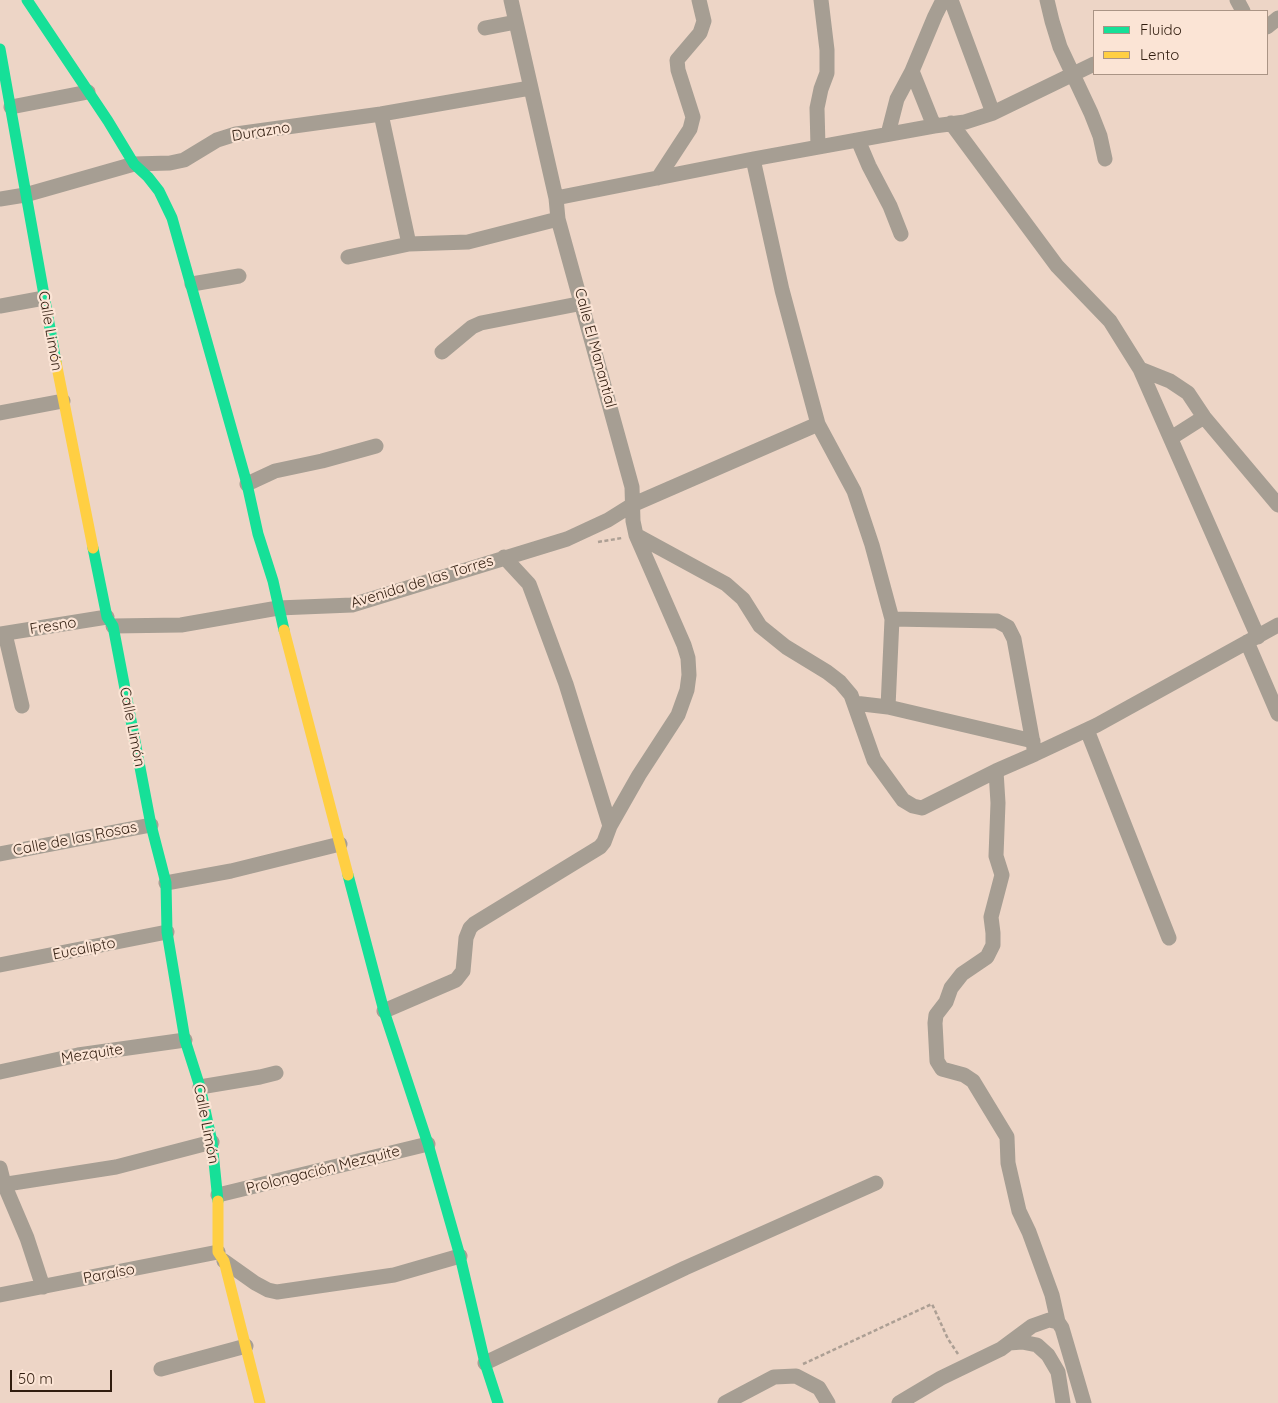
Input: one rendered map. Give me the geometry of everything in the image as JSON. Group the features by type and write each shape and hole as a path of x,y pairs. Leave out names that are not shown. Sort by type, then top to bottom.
{"street":[{"path":"27,0 134,164 159,191 172,218 247,484 258,534 273,581 278,608 384,1011 428,1144 460,1256 485,1363 498,1403"},
{"name":"Calle El Manantial","path":"511,0 556,198 558,219 632,487 633,521 636,534 684,645 689,667 688,690 678,715 639,775 610,826"},
{"path":"658,178 690,129 693,117 678,70 677,60 700,33 704,21 699,0"},
{"path":"818,147 817,108 827,73 827,50 821,0"},
{"path":"888,134 897,100 912,71 943,0"},
{"path":"951,0 993,113"},
{"path":"1047,0 1060,47 1091,113 1100,136 1105,159"},
{"path":"1268,26 1278,18"},
{"path":"485,28 516,22"},
{"name":"Calle Limón","path":"0,49 7,99 63,401 110,622 150,825 166,883 167,932 185,1040 200,1087 212,1142 218,1195 221,1256 260,1403"},
{"path":"556,198 753,159 964,122 993,113 1093,65"},
{"path":"912,71 934,126"},
{"name":"Durazno","path":"0,199 25,195 134,164 170,163 184,160 217,140 236,134 381,114 530,88"},
{"path":"7,99 88,92"},
{"path":"381,114 409,244"},
{"path":"951,123 1057,266 1110,321 1140,369 1172,438 1253,639 1278,714"},
{"path":"858,140 890,206 901,234"},
{"path":"753,159 782,290 818,424 854,491 872,545 892,619 888,707"},
{"path":"348,257 409,244 468,242 558,219"},
{"path":"192,284 239,276"},
{"path":"0,306 44,298"},
{"path":"442,352 472,327 481,323 582,303"},
{"path":"1140,369 1170,381 1188,393 1204,417 1278,506"},
{"path":"0,413 63,401"},
{"path":"1172,438 1204,417"},
{"name":"Avenida de las Torres","path":"110,622 181,625 278,608 352,605 567,538 608,520 632,505 818,424"},
{"path":"247,484 275,470 322,461 376,446"},
{"path":"636,534 726,584 744,598 760,626 786,647 840,682 851,694 874,760 903,800 913,806 922,808 996,771 1034,748 1087,730 1278,625"},
{"path":"384,1011 456,980 463,971 466,938 470,928 486,916 597,851 604,842 610,826 566,684 529,584 504,557"},
{"path":"892,619 997,622 1008,627 1014,639 1034,748"},
{"name":"Fresno","path":"2,634 110,622"},
{"path":"2,634 22,706"},
{"path":"854,703 888,707 1034,748"},
{"path":"1087,730 1169,938"},
{"path":"996,771 998,803 996,850 1002,875 991,917 993,945 987,956 962,974 951,988 946,1002 936,1015 937,1061 942,1068 964,1075 973,1081 1007,1137 1008,1163 1019,1211 1029,1232 1052,1295 1058,1322 1062,1328 1084,1403"},
{"name":"Calle de las Rosas","path":"0,854 150,825"},
{"path":"166,883 231,871 340,844"},
{"name":"Eucalipto","path":"0,965 167,932"},
{"name":"Mezquite","path":"0,1072 78,1055 185,1040"},
{"path":"200,1087 276,1073"},
{"path":"2,1185 116,1167 212,1142"},
{"name":"Prolongación Mezquite","path":"218,1195 428,1144"},
{"path":"0,1168 2,1185 27,1238 43,1287"},
{"path":"485,1363 685,1268 876,1183"},
{"path":"221,1256 255,1283 268,1290 277,1292 394,1274 460,1256"},
{"name":"Paraíso","path":"0,1295 221,1256"},
{"path":"899,1403 941,1378 1009,1344 1032,1326 1049,1320 1058,1322"},
{"path":"1009,1344 1022,1342 1037,1345 1048,1355 1058,1372 1062,1403"},
{"path":"161,1369 246,1346"},
{"path":"725,1403 774,1377 796,1376 818,1388 828,1403"}],"path":[{"path":"800,1365 932,1304 948,1339 966,1366"}],"traffic: fast":[{"path":"27,0 108,121 134,164 159,191 172,218 247,484 258,534 273,581 284,630"},
{"path":"0,49 56,362"},
{"path":"93,548 107,617 113,626 151,825 166,883 167,932 185,1040 200,1087 212,1142 218,1201"},
{"path":"348,875 384,1011 428,1144 460,1256 485,1363 498,1403"}],"traffic: slow":[{"path":"56,362 93,548"},
{"path":"284,630 348,875"},
{"path":"218,1201 218,1252 224,1261 260,1403"}]}
